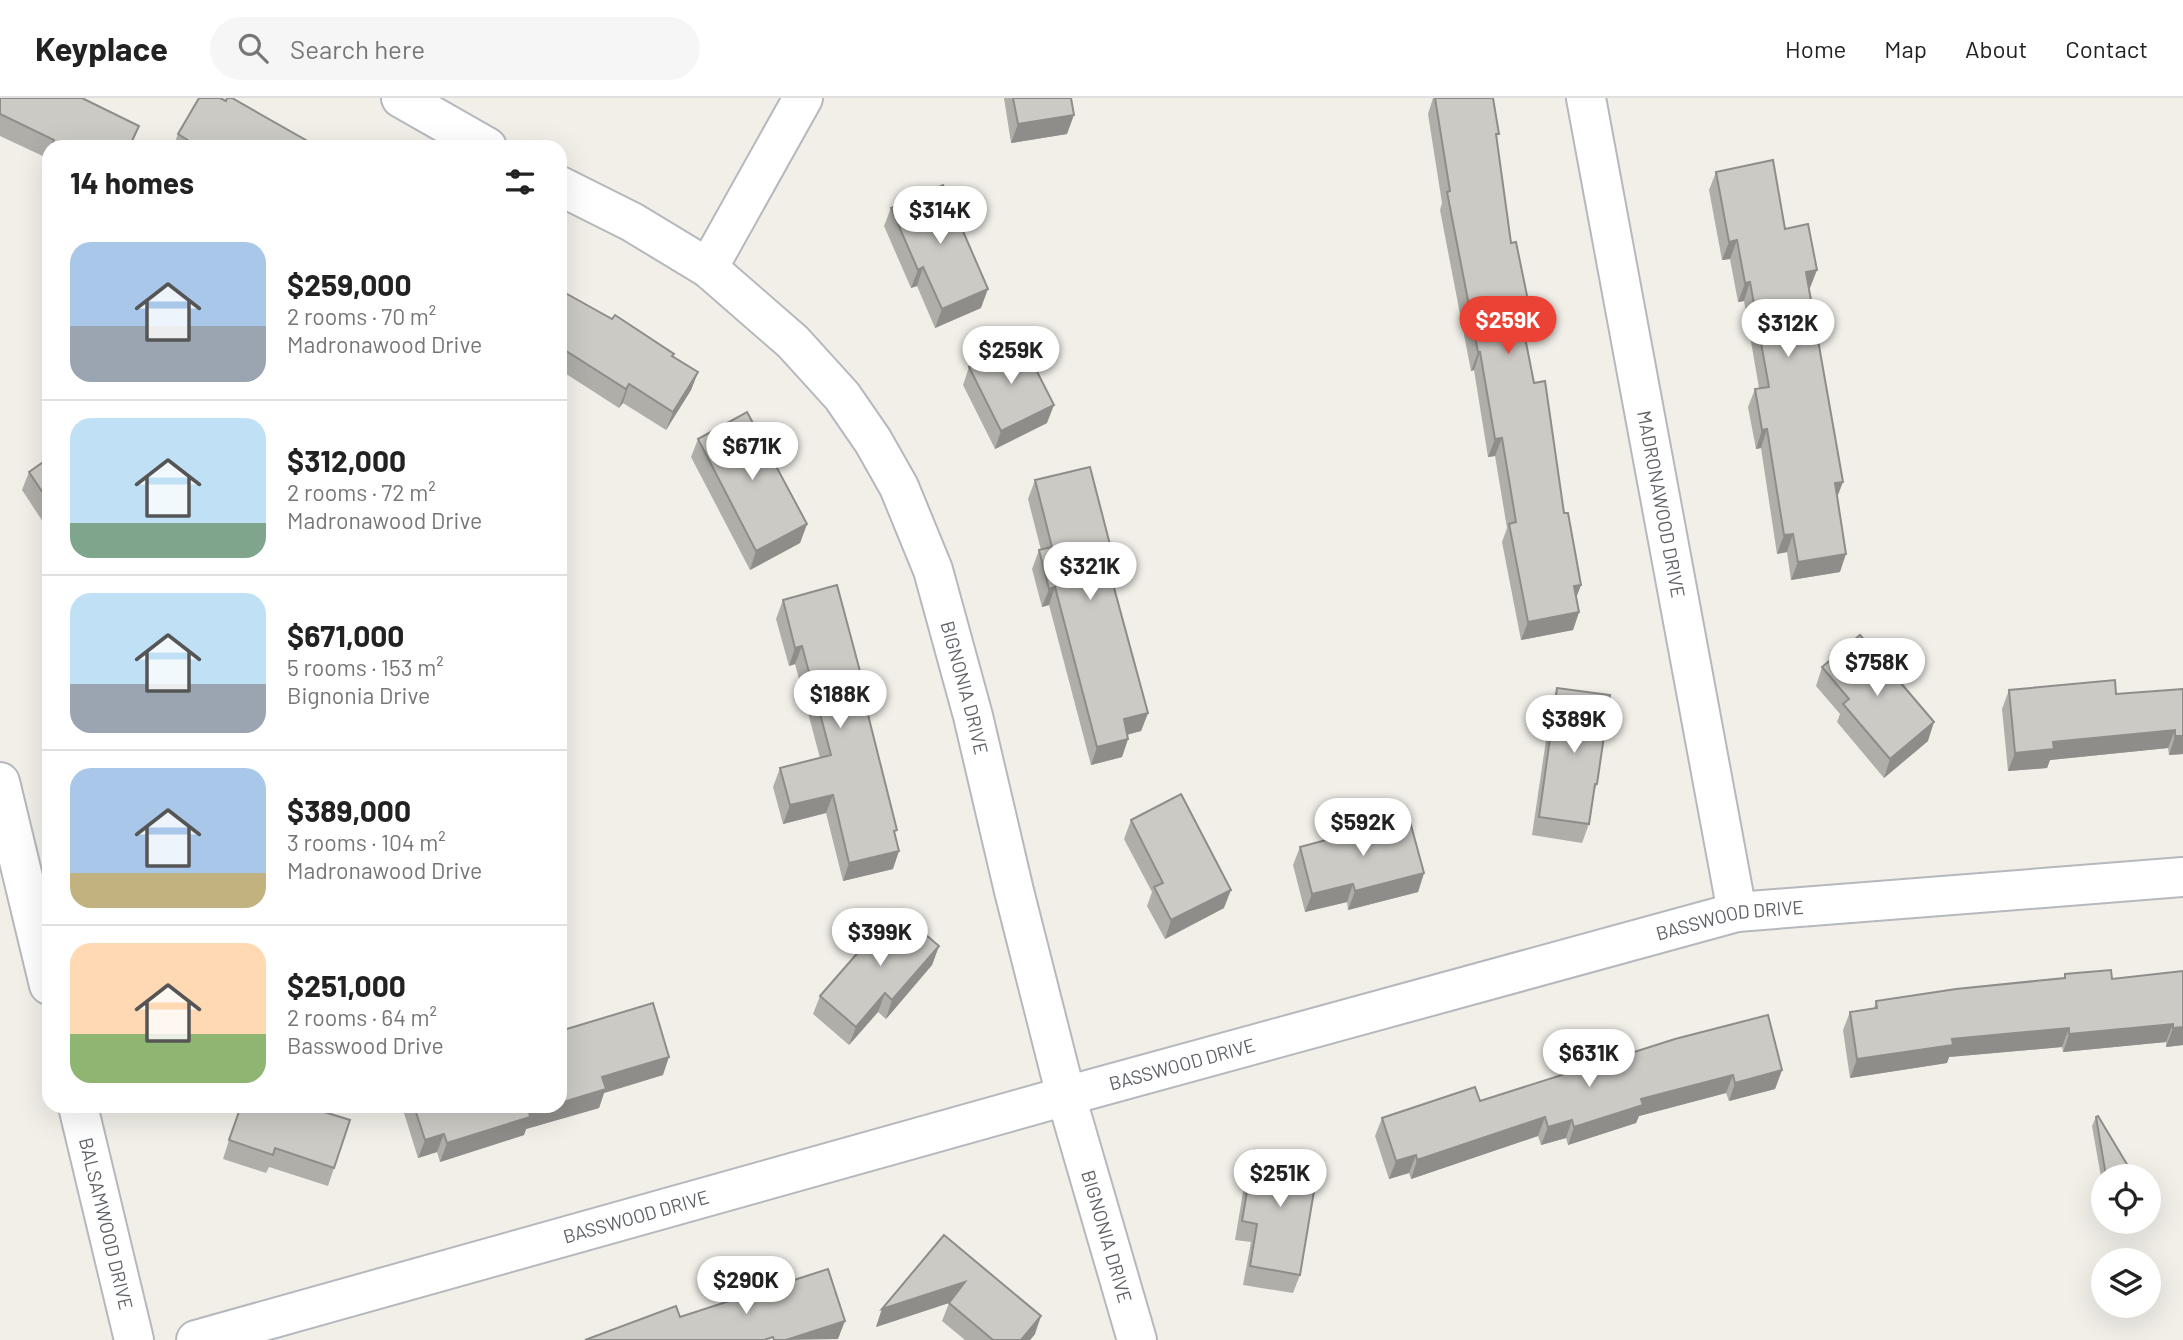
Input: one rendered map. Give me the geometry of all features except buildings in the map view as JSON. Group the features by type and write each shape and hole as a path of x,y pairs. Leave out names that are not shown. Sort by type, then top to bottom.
{"street":[{"path":"401,98 475,140"},
{"path":"708,268 803,98"},
{"name":"MADRONAWOOD DRIVE","path":"1586,98 1737,912"},
{"name":"BIGNONIA DRIVE","path":"567,190 632,222 708,268 793,342 842,396 900,487 937,583 1066,1096 1138,1340"},
{"path":"0,782 42,956"},
{"name":"BASSWOOD DRIVE","path":"196,1340 1066,1096 1737,912 2183,877"},
{"name":"BALSAMWOOD DRIVE","path":"80,1113 134,1340"}]}
